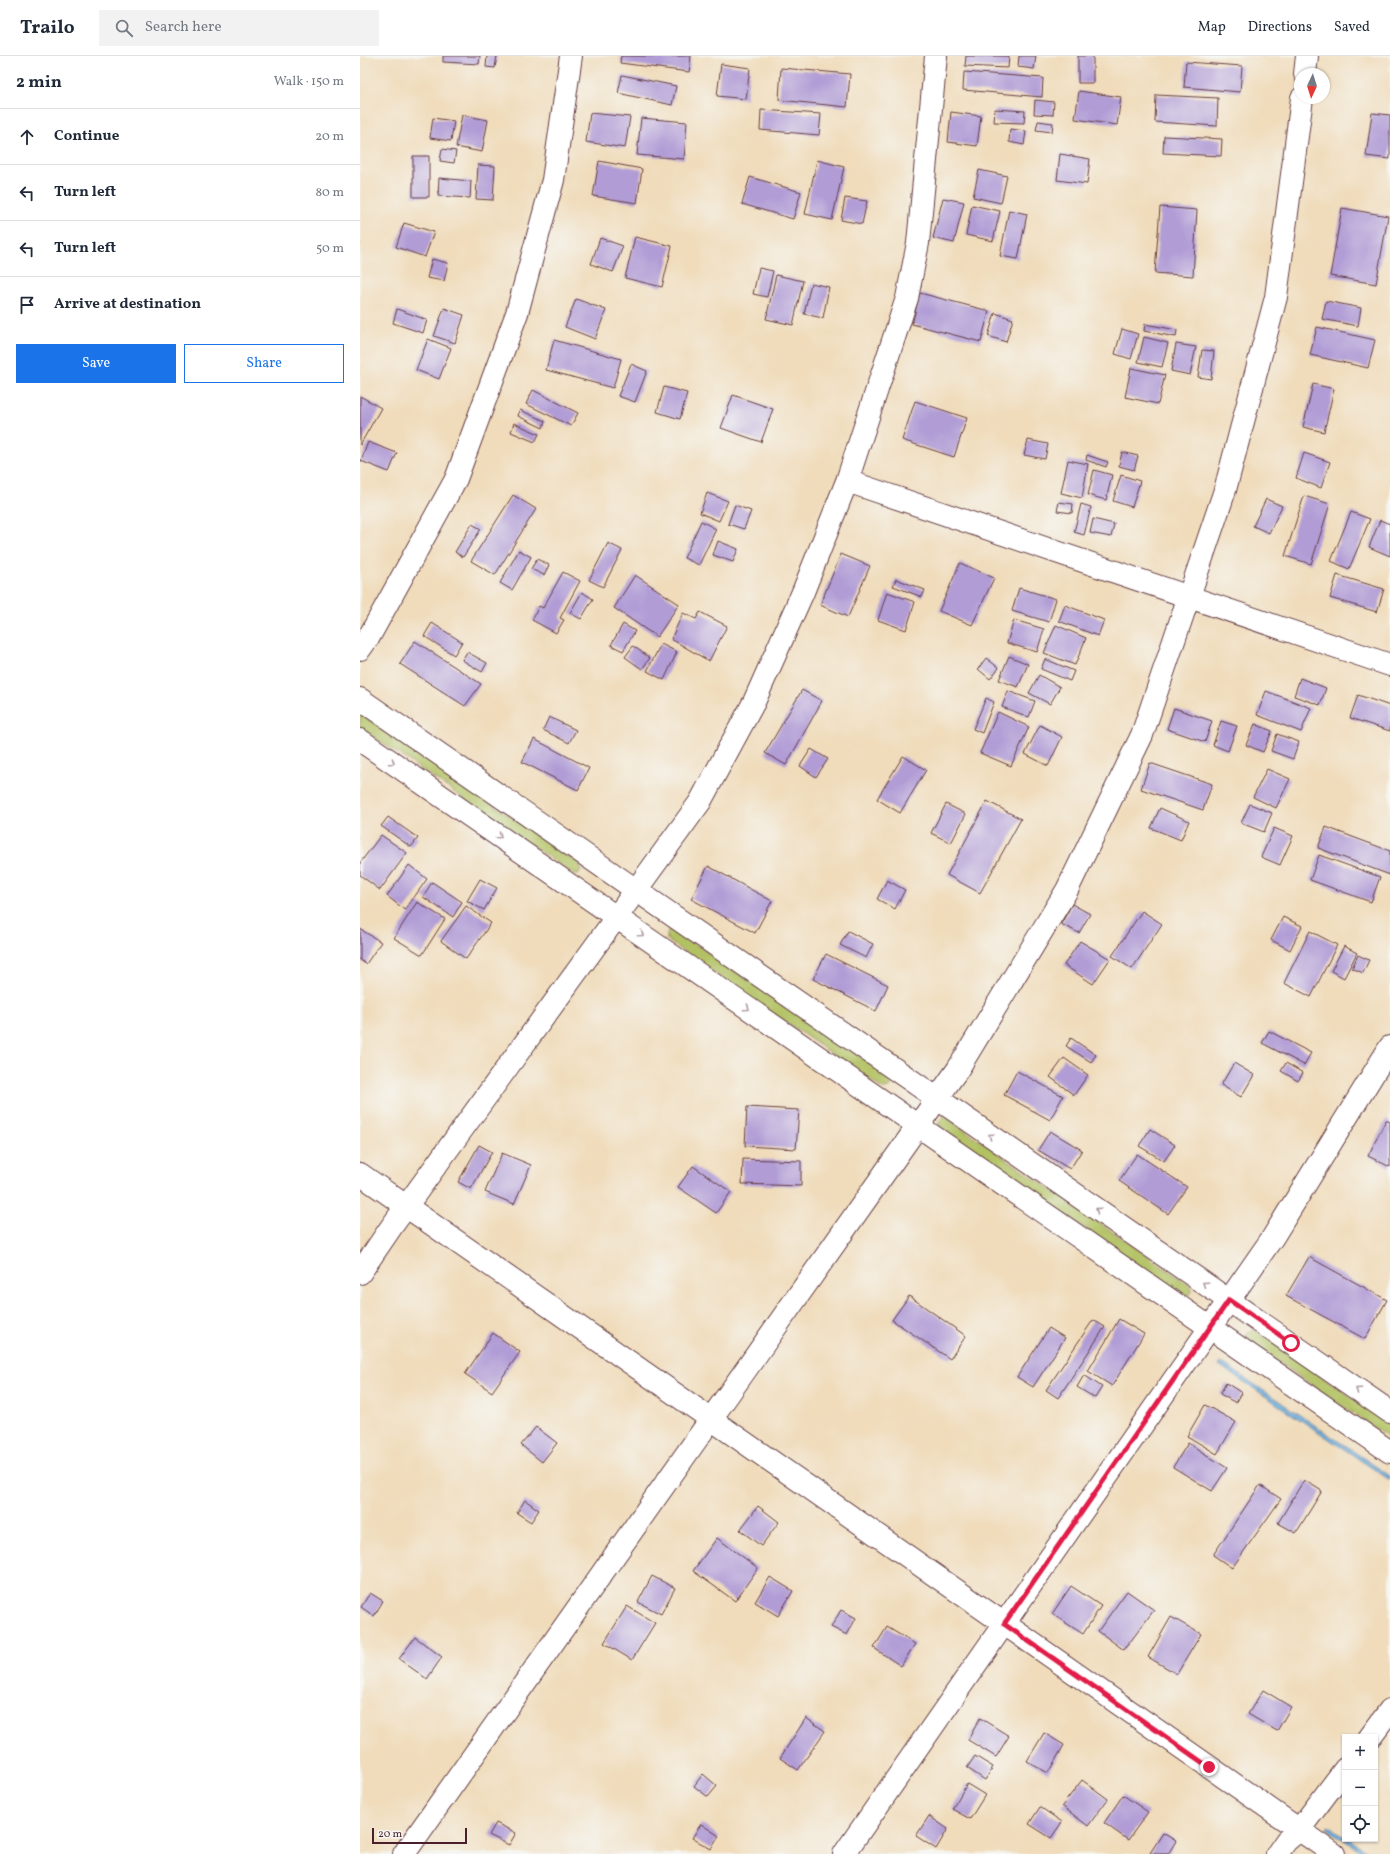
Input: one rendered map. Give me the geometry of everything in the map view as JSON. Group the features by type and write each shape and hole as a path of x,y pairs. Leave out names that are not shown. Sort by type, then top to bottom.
{"street":[{"path":"360,649 370,635 456,479 517,313 553,180 571,56"},
{"path":"360,1273 406,1206 700,802 754,702 803,592 847,481 907,298 918,243 936,56"},
{"path":"1306,68 1307,56"},
{"path":"404,1854 958,1069 1067,890 1142,735 1225,490 1276,297 1301,104"},
{"path":"847,481 1390,665"},
{"path":"360,699 1390,1412"},
{"path":"360,740 1390,1452"},
{"path":"844,1854 1273,1237 1390,1047"},
{"path":"360,1174 1334,1854"},
{"path":"1372,1734 1390,1710"},
{"path":"1276,1854 1286,1841 1299,1830 1344,1770"}],"green space":[{"path":"360,713 580,864 581,870 578,874 573,874 360,727"},
{"path":"669,930 675,930 891,1078 892,1084 889,1088 883,1089 667,940"},
{"path":"944,1116 1191,1286 1192,1291 1189,1296 1183,1296 940,1128 939,1121"},
{"path":"1255,1330 1390,1424 1390,1439 1248,1341 1247,1334 1249,1331"}],"water":[{"path":"1221,1362 1390,1476 1390,1480 1219,1365"},
{"path":"1329,1826 1342,1834 1342,1838 1328,1829"},
{"path":"1347,1842 1353,1842 1371,1854 1365,1854"}],"building":[{"path":"443,56 480,56 479,64 443,62"},
{"path":"487,56 497,56 495,68 486,67"},
{"path":"621,56 691,56 689,72 620,63"},
{"path":"966,56 1009,56 1008,68 965,66"},
{"path":"1019,56 1036,56 1034,69 1018,67"},
{"path":"1078,56 1093,56 1093,83 1078,83"},
{"path":"1186,62 1242,66 1240,92 1184,87"},
{"path":"721,64 750,68 746,99 717,96"},
{"path":"781,68 850,74 847,107 779,100"},
{"path":"964,72 1043,78 1042,97 963,90"},
{"path":"622,75 676,86 672,105 618,93"},
{"path":"1079,91 1121,97 1117,125 1075,119"},
{"path":"1156,95 1218,98 1217,126 1155,122"},
{"path":"1035,100 1054,102 1053,115 1034,114"},
{"path":"995,109 1025,111 1024,123 994,122"},
{"path":"761,110 821,114 819,135 760,130"},
{"path":"951,112 981,116 977,146 948,142"},
{"path":"590,113 630,117 625,148 586,142"},
{"path":"1372,113 1390,115 1390,159 1366,156"},
{"path":"462,115 488,120 482,152 456,147"},
{"path":"433,118 454,121 451,141 430,138"},
{"path":"641,118 687,122 684,159 637,155"},
{"path":"1038,121 1053,123 1052,132 1036,130"},
{"path":"1010,129 1026,131 1024,145 1009,142"},
{"path":"1164,136 1222,139 1221,156 1163,153"},
{"path":"442,149 456,151 454,163 440,161"},
{"path":"1060,154 1090,159 1087,184 1057,180"},
{"path":"413,156 429,156 429,197 413,197"},
{"path":"817,160 844,167 832,220 805,214"},
{"path":"599,161 642,169 637,203 593,196"},
{"path":"478,165 495,166 493,200 476,199"},
{"path":"979,170 1007,176 1001,203 973,197"},
{"path":"750,177 801,192 793,219 742,204"},
{"path":"439,178 471,181 470,198 438,196"},
{"path":"845,198 867,201 862,224 841,220"},
{"path":"943,198 964,202 954,243 933,238"},
{"path":"972,205 1000,211 993,241 966,235"},
{"path":"1160,207 1197,210 1193,276 1155,273"},
{"path":"1342,208 1388,216 1376,284 1330,276"},
{"path":"1009,210 1027,214 1018,259 1000,256"},
{"path":"404,223 434,232 425,257 396,247"},
{"path":"635,237 672,246 662,287 625,278"},
{"path":"600,238 623,246 613,272 591,264"},
{"path":"432,259 448,263 444,281 427,278"},
{"path":"759,268 773,271 767,297 753,294"},
{"path":"776,275 803,281 793,325 766,319"},
{"path":"811,283 829,287 823,318 804,314"},
{"path":"920,293 989,311 981,342 912,324"},
{"path":"576,299 606,310 595,339 565,327"},
{"path":"1326,301 1361,308 1358,326 1322,319"},
{"path":"444,308 464,315 455,343 434,336"},
{"path":"397,309 427,320 423,333 393,323"},
{"path":"995,313 1013,319 1006,342 988,336"},
{"path":"1145,324 1177,330 1176,337 1144,331"},
{"path":"1317,327 1375,340 1368,368 1310,355"},
{"path":"1122,329 1138,334 1131,359 1115,354"},
{"path":"1144,337 1168,343 1162,367 1138,362"},
{"path":"428,339 451,348 439,379 416,370"},
{"path":"554,340 621,359 613,388 546,370"},
{"path":"1176,344 1196,347 1190,375 1171,371"},
{"path":"1202,350 1214,351 1211,379 1198,377"},
{"path":"631,364 647,371 635,402 618,396"},
{"path":"1131,368 1165,375 1158,404 1125,397"},
{"path":"1313,384 1334,389 1324,432 1303,427"},
{"path":"664,387 687,393 680,419 657,412"},
{"path":"533,390 578,413 571,426 526,404"},
{"path":"733,395 773,409 761,442 721,428"},
{"path":"360,396 381,408 360,445"},
{"path":"915,401 967,418 954,457 902,440"},
{"path":"520,410 545,421 543,428 518,416"},
{"path":"514,423 539,434 535,442 511,432"},
{"path":"1028,440 1048,444 1045,459 1024,455"},
{"path":"368,442 397,453 389,472 361,461"},
{"path":"1122,452 1138,456 1134,470 1119,466"},
{"path":"1304,453 1330,462 1321,488 1296,478"},
{"path":"1087,455 1108,462 1106,467 1086,460"},
{"path":"1068,460 1088,464 1082,498 1061,493"},
{"path":"1094,470 1112,475 1106,500 1088,495"},
{"path":"1121,475 1140,481 1132,507 1113,501"},
{"path":"707,493 728,501 719,521 700,513"},
{"path":"513,495 536,509 495,575 471,561"},
{"path":"1304,496 1330,504 1311,564 1285,556"},
{"path":"1266,499 1282,506 1269,533 1253,526"},
{"path":"1059,502 1073,504 1072,513 1057,511"},
{"path":"1081,504 1091,507 1084,535 1074,532"},
{"path":"735,505 751,511 744,529 728,524"},
{"path":"1351,512 1370,519 1349,569 1331,561"},
{"path":"1093,519 1114,524 1111,537 1090,533"},
{"path":"1380,520 1390,524 1390,556 1369,547"},
{"path":"701,521 716,529 699,565 684,558"},
{"path":"472,524 481,529 463,557 455,552"},
{"path":"718,541 738,549 733,562 713,555"},
{"path":"608,543 622,550 603,587 589,580"},
{"path":"519,550 531,557 512,590 500,583"},
{"path":"841,554 870,566 848,617 820,605"},
{"path":"537,559 549,565 544,575 531,569"},
{"path":"960,563 994,578 972,625 939,611"},
{"path":"563,572 580,581 560,618 564,620 556,633 532,620 539,606 543,608"},
{"path":"635,575 679,604 657,637 614,608"},
{"path":"1337,575 1384,589 1377,612 1330,598"},
{"path":"896,579 925,590 922,597 893,586"},
{"path":"1019,588 1056,599 1049,622 1012,611"},
{"path":"582,592 593,599 581,619 570,613"},
{"path":"887,592 915,602 906,630 878,620"},
{"path":"1065,605 1104,620 1098,636 1059,621"},
{"path":"700,612 727,626 709,661 671,639 683,613 696,619"},
{"path":"1014,620 1044,629 1037,652 1007,643"},
{"path":"432,623 462,642 454,655 424,636"},
{"path":"623,624 635,631 623,651 611,645"},
{"path":"1056,625 1086,638 1075,665 1044,653"},
{"path":"415,641 481,684 465,706 400,664"},
{"path":"661,644 677,652 664,680 647,671"},
{"path":"633,646 650,658 642,669 625,657"},
{"path":"467,652 487,663 482,672 462,660"},
{"path":"1009,656 1028,664 1018,687 999,680"},
{"path":"986,658 999,668 990,679 978,669"},
{"path":"1045,659 1074,671 1070,681 1041,669"},
{"path":"1039,675 1060,687 1050,704 1029,693"},
{"path":"1300,678 1326,688 1320,705 1294,696"},
{"path":"802,690 822,701 786,765 765,753"},
{"path":"1008,691 1035,701 1029,717 1002,707"},
{"path":"1266,691 1311,708 1301,732 1257,715"},
{"path":"1358,695 1390,706 1390,731 1350,718"},
{"path":"986,698 994,702 982,733 973,729"},
{"path":"1174,708 1212,721 1205,742 1167,729"},
{"path":"998,712 1029,727 1011,766 980,753"},
{"path":"549,717 576,730 569,743 543,730"},
{"path":"1221,721 1237,726 1228,751 1213,745"},
{"path":"1255,724 1272,731 1263,752 1246,745"},
{"path":"1040,725 1062,737 1048,766 1025,754"},
{"path":"1277,734 1299,742 1293,759 1271,751"},
{"path":"534,739 589,768 578,790 522,762"},
{"path":"811,749 828,759 816,777 800,766"},
{"path":"903,756 926,770 900,813 877,799"},
{"path":"1150,763 1212,784 1203,810 1141,789"},
{"path":"1267,769 1290,779 1276,808 1253,797"},
{"path":"987,801 1021,819 980,893 947,875"},
{"path":"946,804 966,814 951,843 931,833"},
{"path":"1250,804 1272,813 1264,832 1241,823"},
{"path":"1160,808 1189,821 1181,840 1151,828"},
{"path":"388,817 418,838 411,847 381,826"},
{"path":"1326,827 1390,851 1390,875 1318,848"},
{"path":"1274,828 1293,836 1280,865 1261,857"},
{"path":"381,835 407,853 380,890 360,875 360,863"},
{"path":"1319,855 1380,877 1371,902 1310,880"},
{"path":"409,865 427,879 405,910 387,896"},
{"path":"708,866 772,901 755,933 691,899"},
{"path":"480,879 497,888 484,910 467,901"},
{"path":"887,880 905,890 895,909 877,899"},
{"path":"432,882 462,902 453,917 423,897"},
{"path":"417,902 445,919 422,955 394,938"},
{"path":"1072,904 1090,914 1079,933 1061,924"},
{"path":"466,906 491,923 466,959 441,941"},
{"path":"1142,911 1162,924 1132,969 1112,956"},
{"path":"1283,917 1302,926 1290,950 1271,940"},
{"path":"360,929 381,942 366,964 360,960"},
{"path":"848,931 873,944 866,958 840,945"},
{"path":"1310,931 1337,945 1311,997 1284,983"},
{"path":"1080,941 1110,959 1093,984 1064,965"},
{"path":"1344,946 1357,953 1344,978 1331,971"},
{"path":"826,954 888,985 876,1011 813,979"},
{"path":"1358,955 1369,960 1363,973 1352,968"},
{"path":"1269,1031 1311,1053 1304,1065 1262,1043"},
{"path":"1071,1038 1096,1055 1091,1062 1066,1046"},
{"path":"1064,1058 1088,1075 1074,1095 1050,1077"},
{"path":"1234,1063 1254,1075 1241,1097 1221,1085"},
{"path":"1286,1063 1303,1073 1298,1081 1281,1071"},
{"path":"1017,1071 1063,1096 1050,1120 1004,1095"},
{"path":"747,1107 799,1110 796,1149 745,1146"},
{"path":"1386,1120 1390,1122 1390,1167 1368,1156"},
{"path":"1150,1129 1175,1145 1164,1161 1139,1146"},
{"path":"1050,1131 1082,1150 1070,1169 1038,1150"},
{"path":"479,1145 492,1152 471,1189 458,1182"},
{"path":"502,1153 531,1165 514,1204 485,1192"},
{"path":"1137,1154 1187,1187 1168,1214 1119,1181"},
{"path":"743,1159 801,1161 801,1186 742,1184"},
{"path":"693,1166 731,1192 716,1213 678,1187"},
{"path":"1309,1257 1387,1300 1365,1339 1286,1296"},
{"path":"909,1296 966,1336 950,1359 892,1320"},
{"path":"1119,1319 1144,1334 1112,1386 1088,1371"},
{"path":"1093,1320 1105,1327 1058,1398 1046,1390"},
{"path":"1049,1328 1065,1338 1033,1387 1017,1377"},
{"path":"493,1333 520,1352 492,1392 465,1374"},
{"path":"1084,1375 1102,1387 1095,1398 1077,1387"},
{"path":"1226,1383 1242,1393 1236,1403 1220,1394"},
{"path":"1205,1405 1236,1422 1217,1454 1187,1436"},
{"path":"536,1427 557,1443 542,1462 521,1445"},
{"path":"1188,1443 1227,1468 1212,1491 1173,1467"},
{"path":"1304,1480 1322,1491 1296,1533 1278,1523"},
{"path":"1260,1485 1281,1499 1232,1568 1213,1555"},
{"path":"525,1500 539,1510 531,1522 517,1513"},
{"path":"758,1506 779,1522 761,1546 740,1530"},
{"path":"717,1538 758,1568 735,1601 693,1571"},
{"path":"652,1576 675,1588 661,1614 638,1602"},
{"path":"770,1577 793,1591 778,1616 755,1602"},
{"path":"1071,1586 1101,1606 1083,1634 1052,1614"},
{"path":"1127,1591 1154,1610 1124,1650 1098,1631"},
{"path":"370,1593 383,1601 374,1616 361,1607"},
{"path":"627,1606 655,1623 632,1660 604,1643"},
{"path":"841,1610 856,1618 847,1635 831,1627"},
{"path":"1171,1617 1201,1634 1177,1674 1148,1657"},
{"path":"887,1627 915,1644 901,1666 874,1648"},
{"path":"415,1637 442,1657 427,1679 399,1659"},
{"path":"1263,1690 1291,1707 1277,1731 1248,1714"},
{"path":"806,1718 825,1731 798,1770 780,1758"},
{"path":"980,1718 1009,1736 996,1757 968,1740"},
{"path":"1044,1733 1064,1745 1048,1773 1027,1761"},
{"path":"975,1756 993,1767 985,1780 967,1768"},
{"path":"703,1774 717,1786 708,1797 694,1786"},
{"path":"1082,1780 1108,1799 1088,1826 1062,1806"},
{"path":"967,1784 985,1795 970,1819 952,1809"},
{"path":"1123,1795 1148,1812 1128,1840 1104,1823"},
{"path":"1040,1807 1062,1822 1051,1838 1029,1824"},
{"path":"929,1816 948,1829 936,1849 916,1836"},
{"path":"496,1823 516,1833 509,1845 489,1835"},
{"path":"701,1824 719,1836 711,1849 692,1838"},
{"path":"1163,1833 1176,1841 1168,1854 1150,1853"}],"route":[{"path":"1209,1767 1004,1624 1229,1300 1291,1343"}]}
